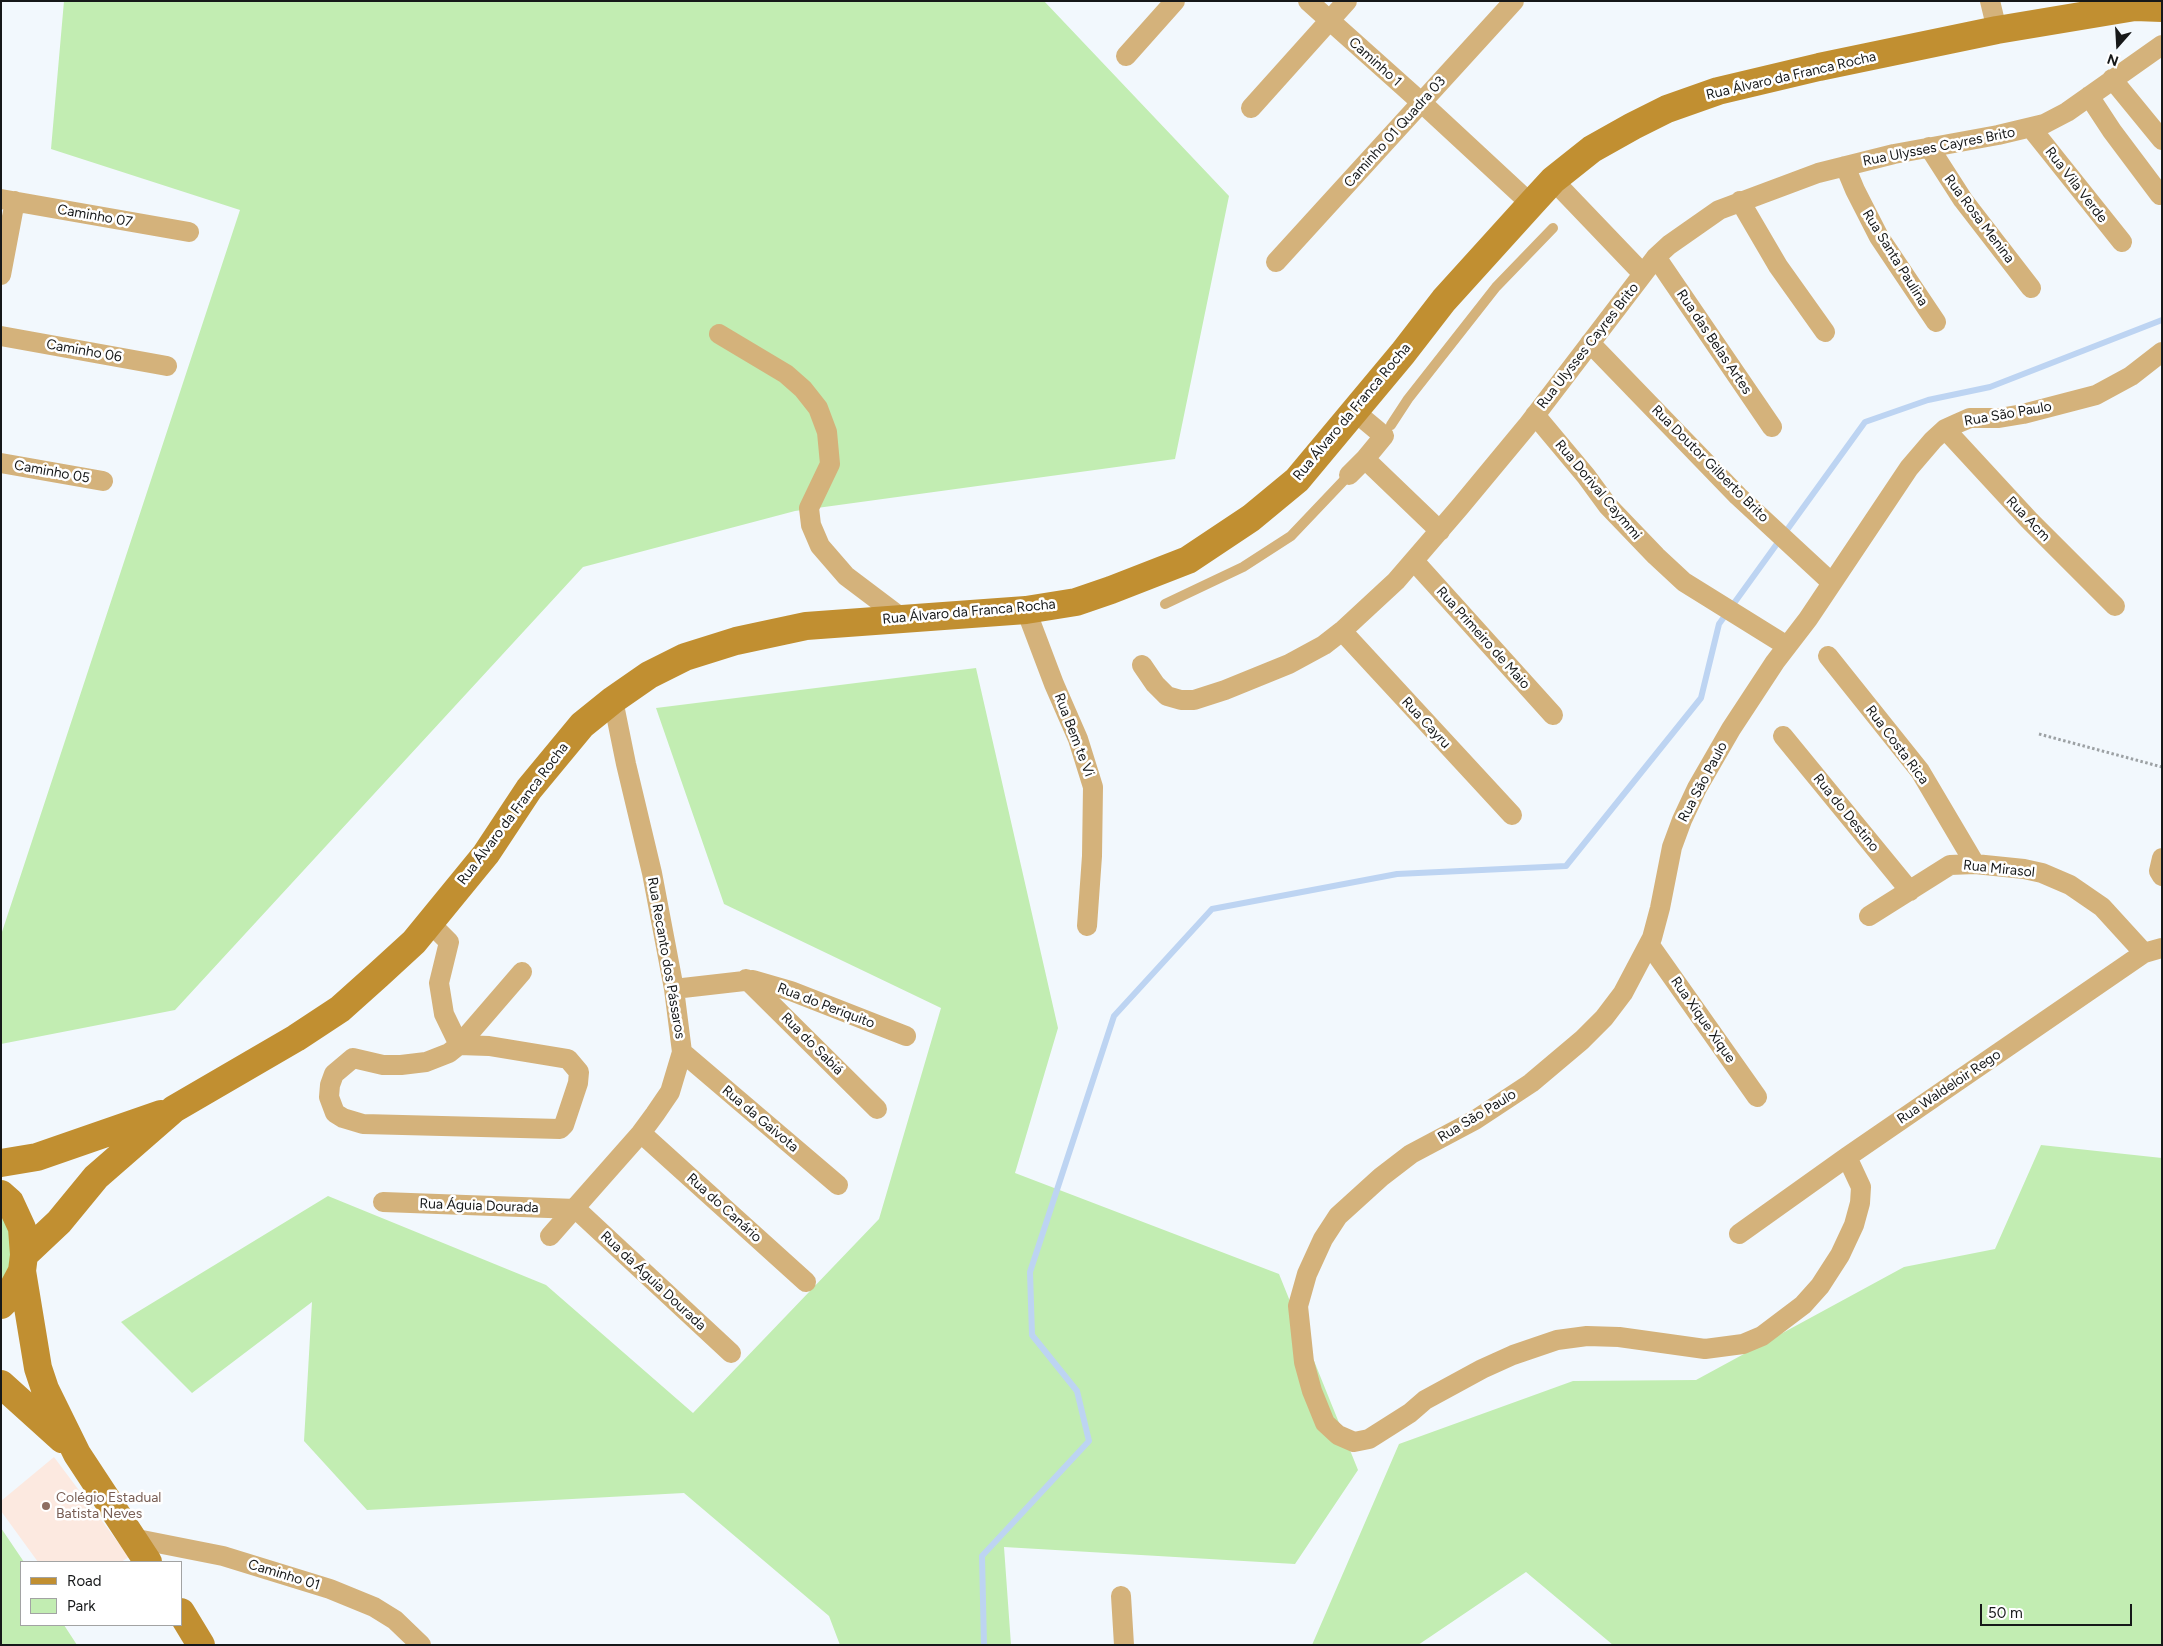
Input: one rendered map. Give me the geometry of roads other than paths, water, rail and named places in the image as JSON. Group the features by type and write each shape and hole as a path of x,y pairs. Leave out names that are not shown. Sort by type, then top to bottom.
{"main road":[{"name":"Rua Álvaro da Franca Rocha","path":"23,1263 96,1176 174,1109 296,1038 340,1008 414,942 486,854 529,789 557,754 582,726 613,700 650,675 685,657 736,641 806,626 1026,610 1076,602 1188,560 1251,518 1297,480 1444,300 1553,180 1592,149 1667,109 1718,91 1819,67 2139,3 2162,8"},
{"name":"Rua Álvaro da Franca Rocha","path":"1,1164 37,1157 174,1109"},
{"path":"1,1194 10,1202 22,1228 23,1263 38,1368 45,1389 77,1454 147,1561"},
{"path":"1,1305 7,1299 23,1263"},
{"path":"1,1384 40,1417 77,1454"},
{"path":"182,1614 201,1645"}],"street":[{"path":"1126,56 1175,1"},
{"name":"Caminho 1","path":"1308,1 1531,204"},
{"path":"1251,108 1347,1"},
{"name":"Caminho 01 Quadra 03","path":"1276,262 1514,1"},
{"path":"1990,1 1997,30"},
{"name":"Rua Ulysses Cayres Brito","path":"1142,665 1155,684 1168,696 1181,700 1194,700 1225,690 1289,664 1324,645 1342,631 1414,561 1440,531 1535,415 1656,256 1719,210 1805,177 1846,166 1929,147 2031,128 2067,112 2162,45"},
{"path":"2112,79 2162,140"},
{"path":"2089,96 2112,131 2160,196"},
{"name":"Rua Vila Verde","path":"2031,128 2122,242"},
{"name":"Rua Rosa Menina","path":"1929,147 1962,200 2031,288"},
{"name":"Rua Santa Paulina","path":"1846,166 1859,198 1879,237 1936,322"},
{"path":"1553,180 1643,274"},
{"path":"1,275 8,200"},
{"name":"Caminho 07","path":"8,200 189,232"},
{"path":"1740,201 1778,266 1824,332"},
{"name":"Rua das Belas Artes","path":"1656,256 1772,428"},
{"path":"719,334 786,374 818,408 828,432 830,464 809,508 811,524 820,546 846,576 903,619"},
{"name":"Caminho 06","path":"1,336 167,366"},
{"name":"Rua Doutor Gilberto Brito","path":"1590,343 1738,496 1832,583"},
{"name":"Rua São Paulo","path":"1847,1157 1861,1187 1860,1203 1851,1232 1840,1255 1820,1286 1803,1305 1762,1336 1744,1344 1705,1350 1620,1337 1588,1336 1557,1340 1482,1368 1425,1400 1410,1413 1369,1439 1354,1442 1338,1435 1325,1423 1312,1392 1304,1362 1298,1306 1311,1266 1323,1239 1338,1216 1410,1154 1475,1120 1531,1083 1582,1040 1604,1018 1623,993 1649,944 1660,908 1672,846 1685,812 1697,788 1732,729 1909,468 1944,430 1970,418 2000,418 2023,414 2096,395 2131,376 2162,352"},
{"path":"1349,475 1388,431 1354,411"},
{"name":"Rua Dorival Caymmi","path":"1535,415 1586,476 1608,506 1684,582 1788,646"},
{"name":"Rua Acm","path":"1944,430 2029,520 2115,606"},
{"path":"1365,459 1440,531"},
{"name":"Caminho 05","path":"1,463 103,481"},
{"name":"Rua Primeiro de Maio","path":"1414,561 1553,715"},
{"name":"Rua Bem te Vi","path":"1026,610 1054,684 1078,739 1093,787 1092,856 1087,926"},
{"name":"Rua Cayru","path":"1342,631 1512,815"},
{"name":"Rua Costa Rica","path":"1828,656 1920,771 1975,864"},
{"name":"Rua Recanto dos Pássaros","path":"550,1236 576,1209 641,1133 670,1092 682,1052 674,989 652,873 613,700"},
{"name":"Rua do Destino","path":"1783,736 1910,891"},
{"path":"2162,858 2159,870 2162,876"},
{"name":"Rua Mirasol","path":"1869,916 1950,865 1975,864 2024,869 2042,873 2070,885 2102,906 2153,951"},
{"path":"429,922 449,942 439,982 444,1014 459,1045"},
{"name":"Rua Xique Xique","path":"1649,944 1757,1097"},
{"name":"Rua Waldeloir Rego","path":"1739,1234 1847,1157 2153,951"},
{"path":"459,1045 489,1046 568,1059 579,1072 578,1083 564,1125 560,1129 363,1124 343,1118 335,1112 329,1097 330,1085 334,1074 353,1058 383,1064 415,1064 438,1058 459,1045 522,972"},
{"name":"Rua do Periquito","path":"674,989 746,979 766,982 906,1036"},
{"name":"Rua do Sabiá","path":"746,979 877,1109"},
{"name":"Rua da Gaivota","path":"682,1052 838,1185"},
{"name":"Rua do Canário","path":"641,1133 806,1282"},
{"name":"Rua Águia Dourada","path":"383,1202 576,1209"},
{"name":"Rua da Águia Dourada","path":"576,1209 731,1353"},
{"name":"Caminho 01","path":"132,1538 223,1556 330,1589 381,1611 410,1632 422,1645"},
{"path":"1120,1596 1124,1645"}],"lane":[{"path":"1388,431 1408,399 1496,286 1553,228"},
{"path":"1165,604 1243,566 1291,536 1349,475"}],"waterway":[{"path":"984,1645 982,1556 1089,1441 1077,1391 1032,1335 1030,1272 1114,1016 1212,909 1397,874 1566,866 1701,698 1719,624 1865,422 1928,400 1990,387 2162,320"}],"place":[{"name":"Colégio Estadual Batista Neves","path":"46,1506"}]}
